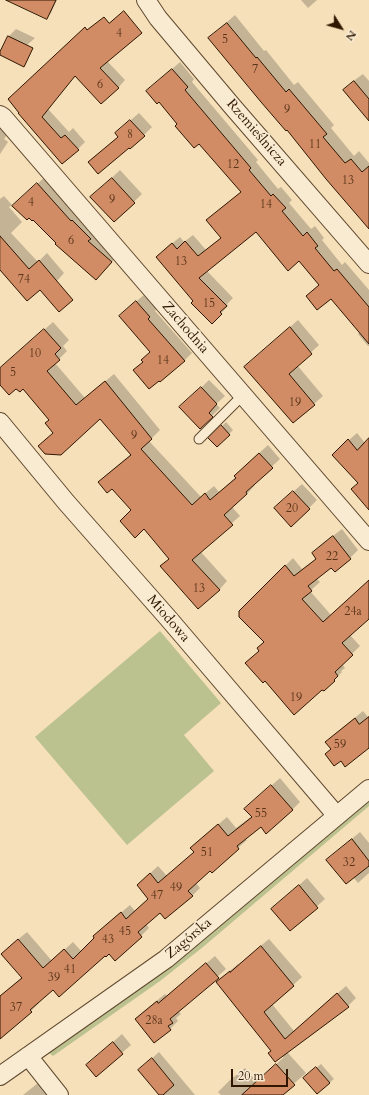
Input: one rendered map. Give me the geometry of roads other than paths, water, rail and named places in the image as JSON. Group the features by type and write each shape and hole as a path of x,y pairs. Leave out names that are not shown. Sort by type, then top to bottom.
{"street":[{"name":"Rzemieślnicza","path":"146,0 158,18 217,88 369,264"},
{"name":"Zachodnia","path":"0,115 369,541"},
{"name":"Miodowa","path":"0,422 76,514 168,618 337,816"},
{"name":"Zagórska","path":"0,1076 166,959 369,789"},
{"path":"28,1056 59,1095"}],"lane":[{"path":"199,439 243,395"}]}
